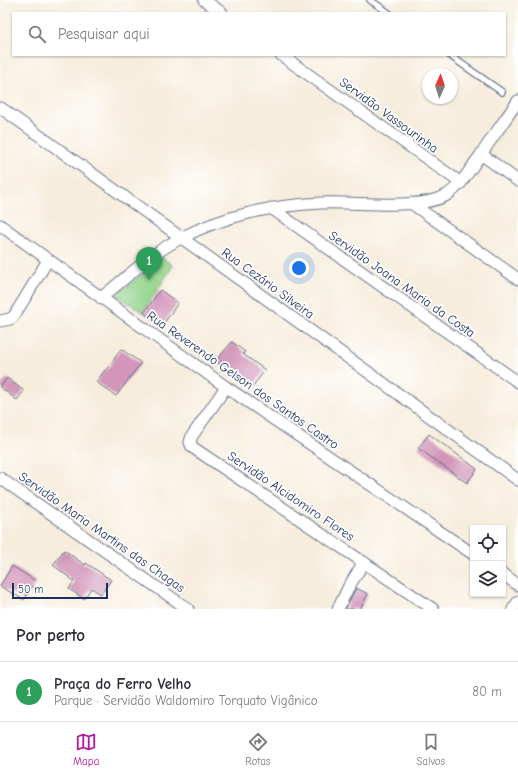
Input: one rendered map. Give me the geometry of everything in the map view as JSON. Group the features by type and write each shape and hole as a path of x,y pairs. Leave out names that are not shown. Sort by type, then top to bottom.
{"street":[{"path":"204,0 221,12"},
{"name":"Servidão Vassourinha","path":"282,56 460,183"},
{"path":"101,298 151,258 181,238 222,221 270,208 321,203 411,203 437,199 447,195 460,183 518,101"},
{"name":"Rua Cezário Silveira","path":"1,108 518,480"},
{"path":"481,154 518,181"},
{"path":"411,203 518,279"},
{"name":"Servidão Joana Maria da Costa","path":"270,208 518,382"},
{"name":"Rua Reverendo Gelson dos Santos Castro","path":"0,225 226,387 470,552"},
{"path":"0,321 10,319 14,316 48,260"},
{"name":"Servidão Alcidomiro Flores","path":"226,387 192,436 190,442 192,447 432,609"},
{"name":"Servidão Maria Martins das Chagas","path":"0,478 188,609"},
{"path":"338,609 348,588 364,562"},
{"path":"506,576 518,585"},
{"path":"513,609 518,602"}],"lane":[{"path":"370,0 388,12"},
{"path":"450,56 502,92"}],"green space":[{"path":"163,258 173,266 143,312 116,295"}],"building":[{"path":"160,290 178,303 162,326 144,313"},
{"path":"232,342 245,352 243,354 265,370 252,387 230,371 229,372 216,361"},
{"path":"121,349 141,363 116,396 96,382 105,370 106,371"},
{"path":"7,378 24,391 17,400 0,387"},
{"path":"429,434 477,469 467,483 418,448"},
{"path":"64,550 85,565 86,563 111,580 101,594 91,588 84,599 69,589 74,581 53,565"},
{"path":"12,566 36,581 24,600 0,586"},
{"path":"356,588 368,594 360,609 347,609 346,608"}],"place":[{"name":"Praça do Ferro Velho","path":"149,280"}]}
